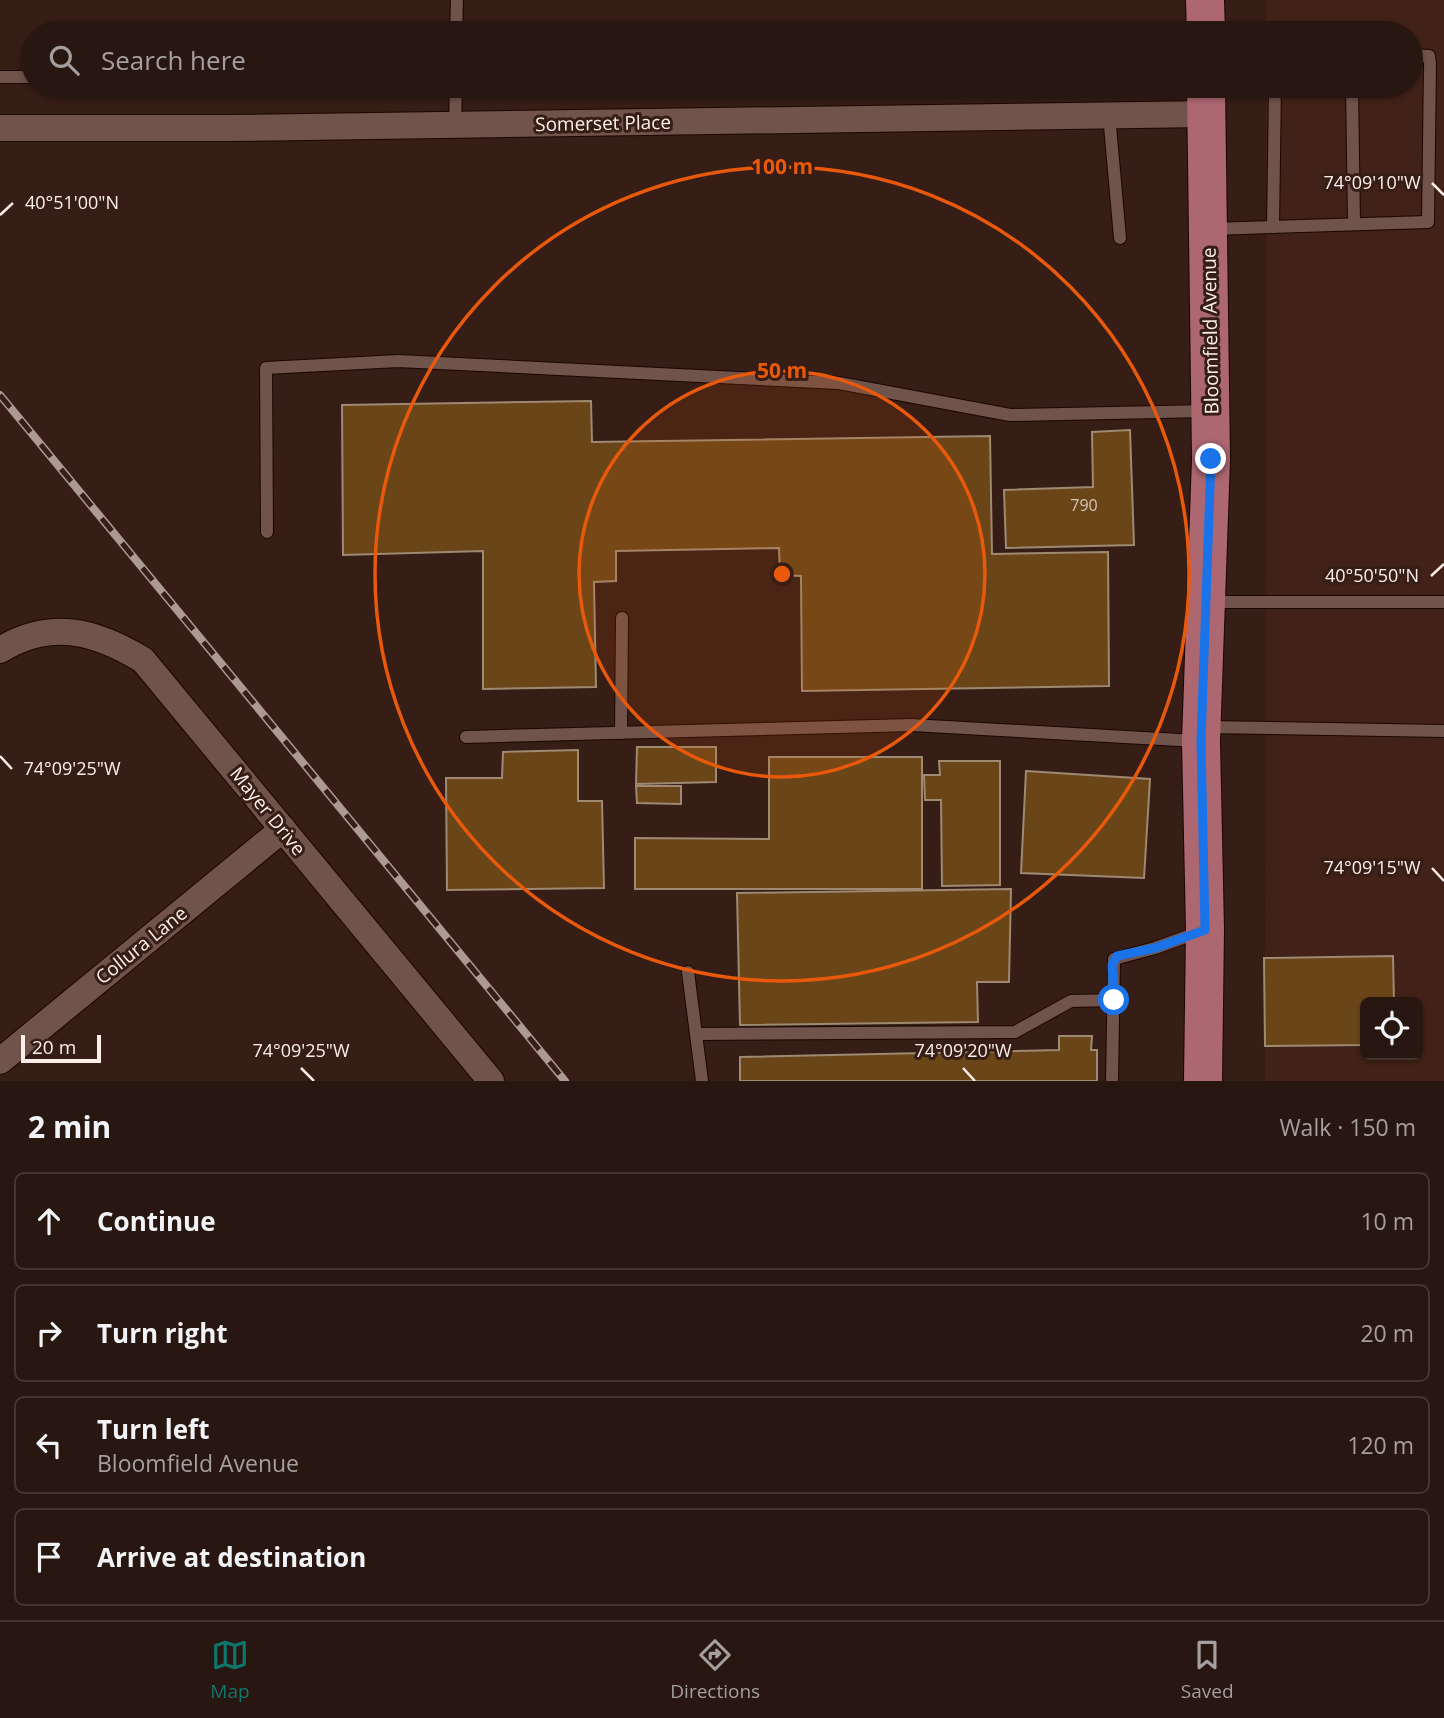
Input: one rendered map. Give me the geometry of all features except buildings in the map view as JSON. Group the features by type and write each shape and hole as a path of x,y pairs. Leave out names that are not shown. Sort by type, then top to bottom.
{"main road":[{"path":"1205,0 1206,21"},
{"name":"Bloomfield Avenue","path":"1203,1081 1205,930 1202,734 1211,411 1207,100"}],"street":[{"name":"Somerset Place","path":"0,128 455,125 1109,115 1207,100"},
{"name":"Mayer Drive","path":"0,650 11,643 49,632 87,632 143,660 490,1081"},
{"name":"Collura Lane","path":"0,1061 283,829"}],"lane":[{"path":"456,21 457,0"},
{"path":"1208,229 1428,222 1430,64 1429,56 1423,56"},
{"path":"0,77 21,77"},
{"path":"455,125 456,98"},
{"path":"1273,227 1275,98"},
{"path":"1352,98 1354,224"},
{"path":"1109,115 1120,238"},
{"path":"267,532 266,368 398,361 839,383 1010,415 1211,411"},
{"path":"1207,602 1444,602"},
{"path":"621,733 622,618"},
{"path":"466,737 911,725 1202,734 1444,731"},
{"path":"1112,1081 1112,965 1117,956 1155,948 1205,930"},
{"path":"688,972 702,1081"},
{"path":"696,1034 1015,1032 1071,1001 1114,1000"}],"shaded area":[{"path":"1266,0 1444,0 1444,1081 1265,1081 1266,98 1423,98 1423,21 1266,21"}],"railway":[{"path":"0,395 565,1081"}],"route":[{"path":"1114,1000 1114,958 1155,948 1205,930 1201,741 1211,459"}]}
